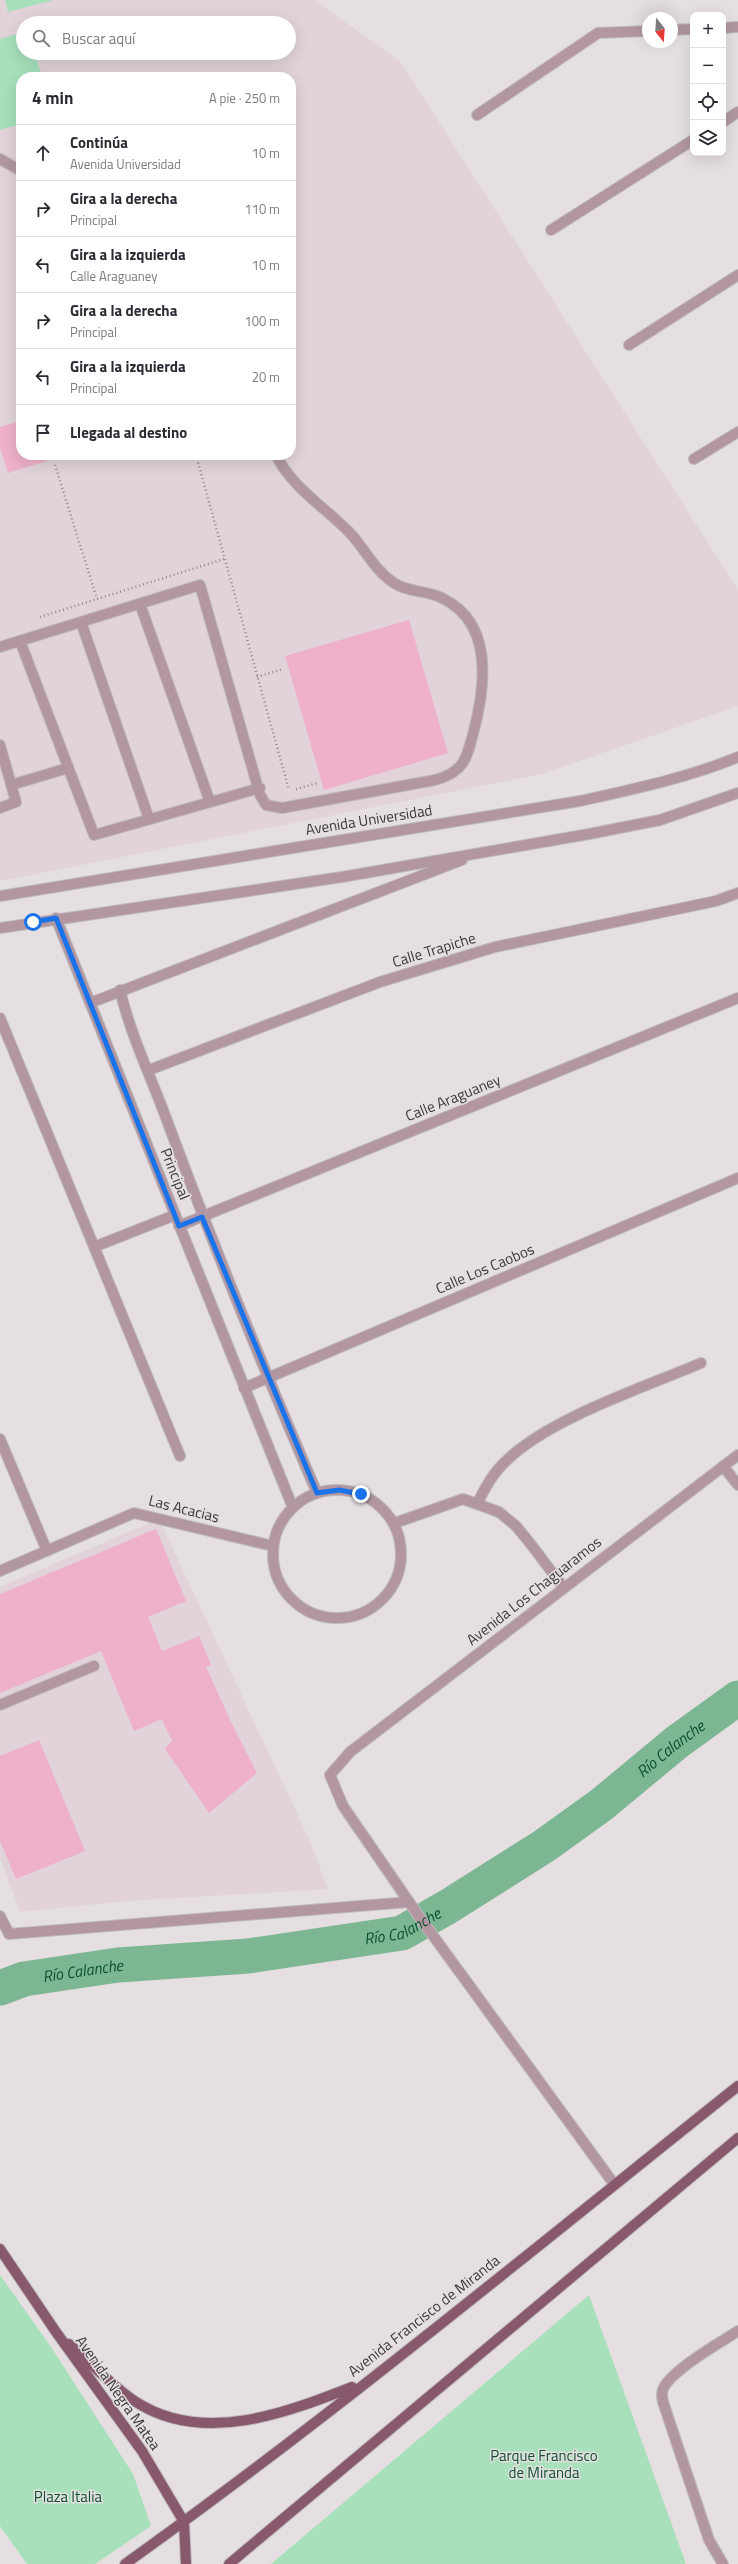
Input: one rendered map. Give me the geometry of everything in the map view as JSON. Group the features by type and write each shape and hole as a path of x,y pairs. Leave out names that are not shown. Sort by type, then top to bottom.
{"main road":[{"name":"Avenida Francisco de Miranda","path":"125,2564 184,2522 364,2383 738,2086"},
{"path":"229,2564 738,2138"},
{"name":"Avenida Negra Matea","path":"0,2249 56,2332 142,2451 184,2522 186,2564"},
{"path":"56,2332 136,2402 168,2417 198,2422 229,2422 262,2418 296,2410 364,2383"}],"street":[{"path":"726,28 738,27"},
{"path":"678,30 690,29"},
{"path":"477,115 598,34 642,31"},
{"path":"726,120 738,112"},
{"path":"551,230 690,142"},
{"path":"0,160 16,168"},
{"path":"629,345 738,275"},
{"path":"694,459 738,432"},
{"path":"0,647 200,585 260,788 262,800 266,805 276,809 443,778 457,770 467,759 477,719 482,683 480,644 467,618 442,597 407,590 385,576 350,533 291,478 279,460"},
{"path":"140,604 210,802"},
{"path":"81,622 149,819"},
{"path":"20,641 94,835 260,788"},
{"path":"0,746 16,802 0,808"},
{"name":"Avenida Universidad","path":"0,896 580,801 706,770 738,757"},
{"path":"11,785 68,768"},
{"path":"0,928 56,918 342,877 660,820 738,793"},
{"path":"90,1003 120,990 485,852"},
{"name":"Calle Trapiche","path":"149,1070 380,982 495,946 716,901 738,893"},
{"name":"Principal","path":"56,918 293,1508"},
{"name":"Principal","path":"120,990 126,1016 149,1070 202,1217 317,1493"},
{"name":"Calle Araguaney","path":"179,1226 738,998"},
{"path":"0,1018 180,1456"},
{"name":"Calle Los Caobos","path":"244,1388 738,1178"},
{"path":"94,1247 175,1214"},
{"path":"477,1504 494,1475 520,1449 564,1422 701,1363"},
{"path":"0,1439 47,1551"},
{"name":"Avenida Los Chaguaramos","path":"410,1902 343,1806 330,1776 350,1752 563,1587 738,1455"},
{"path":"723,1466 738,1485"},
{"path":"339,1490 361,1494 380,1506 394,1523 402,1544 401,1566 394,1587 379,1604 360,1615 338,1619 316,1616 297,1605 282,1589 274,1569 273,1546 280,1525 293,1508 317,1493 339,1490"},
{"path":"394,1523 463,1499 477,1504 498,1512 516,1526 563,1587"},
{"name":"Las Acacias","path":"0,1571 134,1513 273,1546"},
{"path":"0,1705 94,1666"},
{"path":"0,1916 9,1934 410,1902 614,2184"},
{"path":"723,2564 709,2540 663,2402 662,2394 667,2383 690,2363 738,2331"}],"path":[{"path":"197,460 288,791 318,783"},
{"path":"55,465 97,599"},
{"path":"38,618 224,559"},
{"path":"257,677 283,669"}],"shaded area":[{"path":"0,0 314,0 400,61 738,590 738,706 542,774 0,881"},
{"path":"159,1519 309,1839 328,1889 128,1901 20,1912 0,1858 0,1587"}],"green space":[{"path":"5,0 54,0 8,12"},
{"path":"16,34 16,60 37,60 41,72 16,72 16,125 0,130 0,39"},
{"name":"Plaza Italia","path":"0,2275 51,2347 133,2474 151,2526 95,2564 27,2564 0,2526"},
{"name":"Parque Francisco de Miranda","path":"589,2295 686,2564 271,2564"}],"building":[{"path":"16,422 16,460 50,460 8,473 0,448 0,427"},
{"path":"409,620 448,753 324,790 285,656"},
{"path":"156,1529 186,1601 148,1617 162,1651 199,1636 211,1665 206,1667 231,1722 257,1773 209,1813 165,1749 172,1741 162,1719 134,1731 101,1651 0,1693 0,1594"},
{"path":"39,1740 85,1851 16,1879 0,1841 0,1756"}],"waterway":[{"name":"Río Calanche","path":"0,1988 24,1979 118,1965 248,1956 402,1933 449,1906 544,1846 601,1805 677,1742 738,1698"}],"route":[{"path":"33,922 56,918 179,1226 202,1217 317,1493 339,1490 361,1494"}]}
